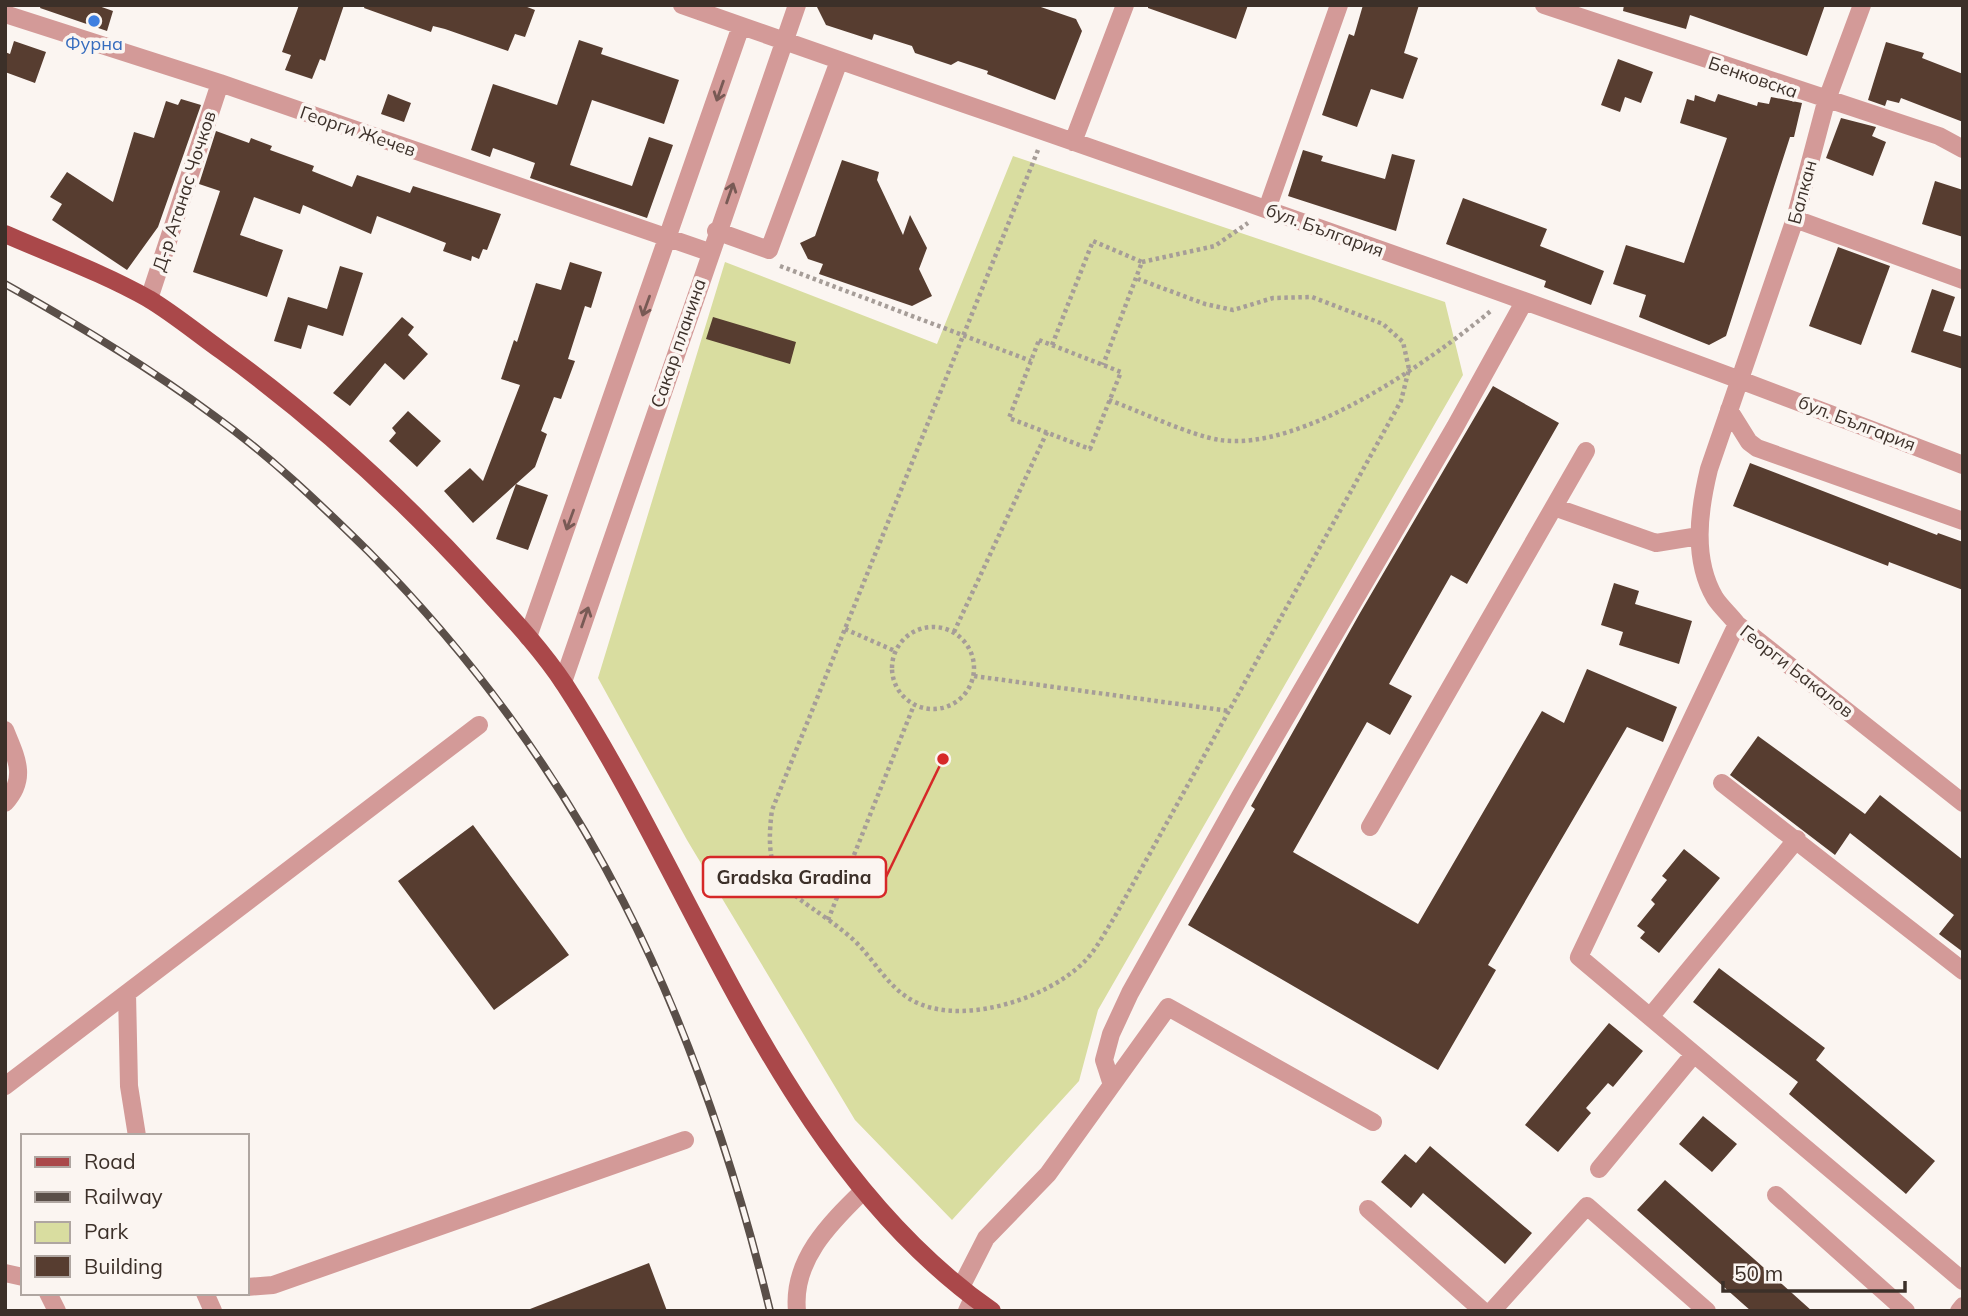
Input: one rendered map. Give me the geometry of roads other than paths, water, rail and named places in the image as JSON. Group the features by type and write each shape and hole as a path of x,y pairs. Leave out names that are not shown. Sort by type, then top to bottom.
{"main road":[{"path":"5,234 149,299 274,389 371,470 528,637 563,682 638,810 780,1072 862,1192 970,1302 992,1311"}],"street":[{"name":"бул. България","path":"682,5 1267,209 1740,378 1963,465"},
{"name":"Сакар планина","path":"563,682 716,231 797,5"},
{"path":"1073,142 1125,5"},
{"path":"1267,209 1339,5"},
{"name":"Бенковска","path":"1544,5 1826,102 1939,136 1963,149"},
{"name":"Балкан","path":"1740,378 1795,219 1826,102 1862,5"},
{"name":"Георги Жечев","path":"5,14 220,83 709,252"},
{"path":"528,637 670,239 741,26"},
{"path":"716,231 769,250 839,61"},
{"name":"Д-р Атанас Чочков","path":"149,299 220,83"},
{"path":"1795,219 1963,280"},
{"path":"1112,1085 1104,1060 1111,1034 1130,993 1516,299"},
{"name":"Георги Бакалов","path":"1740,378 1700,504 1699,536 1704,566 1715,598 1737,624 1963,803"},
{"path":"1729,410 1749,442 1757,448 1963,521"},
{"path":"1370,827 1586,451"},
{"path":"1553,507 1656,543 1699,536"},
{"path":"1737,624 1579,957 1963,1281"},
{"path":"5,1086 479,725"},
{"path":"5,730 20,768 12,796 5,803"},
{"path":"1722,783 1963,971"},
{"path":"1650,1017 1797,839"},
{"path":"127,993 130,1086 137,1134"},
{"path":"970,1302 986,1238 1048,1174 1168,1007 1373,1122"},
{"path":"1599,1169 1694,1054"},
{"path":"248,1287 274,1285 685,1140"},
{"path":"797,1311 796,1298 801,1272 814,1246 862,1192"},
{"path":"1776,1195 1906,1311"},
{"path":"1492,1311 1587,1206 1707,1311"},
{"path":"1368,1209 1483,1311"},
{"path":"49,1295 57,1311"},
{"path":"206,1295 213,1311"},
{"path":"1959,1311 1963,1306"}],"railway":[{"path":"5,284 163,379 234,430 274,463 368,551 445,634 512,720 572,809 623,902 668,998 707,1098 741,1202 770,1311"}],"place":[{"name":"Фурна","path":"94,21"},
{"name":"Gradska Gradina","path":"943,759"}]}
